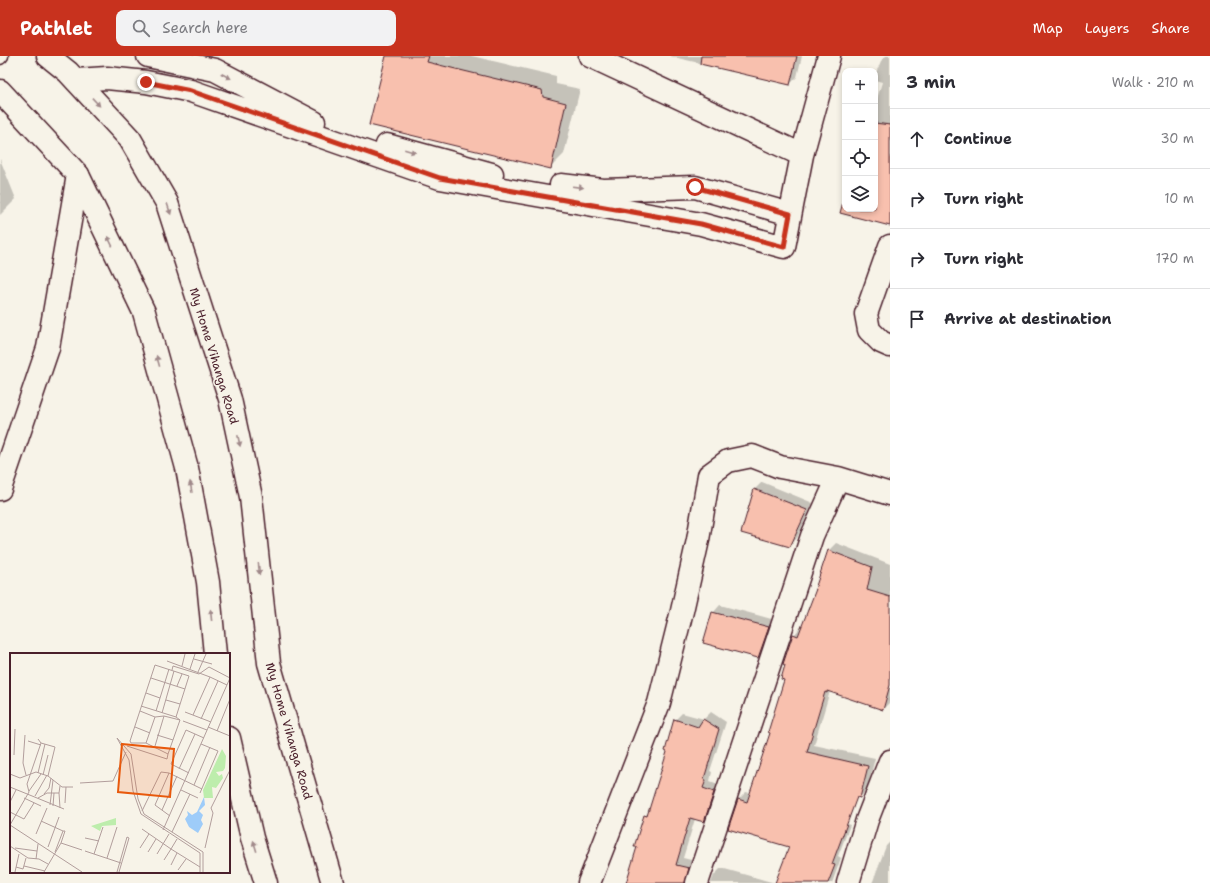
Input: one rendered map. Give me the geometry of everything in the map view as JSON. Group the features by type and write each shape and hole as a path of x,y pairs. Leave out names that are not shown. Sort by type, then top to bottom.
{"street":[{"name":"My Home Vihanga Road","path":"48,56 76,80 130,139 167,203 227,391 251,497 269,663 333,883"},
{"path":"148,56 215,70 324,127 509,179 603,190 695,187 790,214"},
{"path":"590,56 802,155"},
{"path":"76,80 107,78 119,79 146,82 191,91 440,178 701,224 784,247 802,155 829,56"},
{"path":"0,91 78,175 144,312 187,468 208,582 215,653"},
{"path":"0,489 48,348 78,175"},
{"path":"890,246 866,314 869,330 881,342 890,346"},
{"path":"589,883 659,703 682,611 709,475 728,461 752,456 780,467 838,478 890,494"},
{"path":"697,883 812,536 838,478"},
{"path":"230,742 252,838 266,883"},
{"path":"848,883 867,820 890,761"}],"building":[{"path":"386,56 429,56 427,62 542,90 543,97 566,103 551,169 369,125"},
{"path":"701,56 797,56 790,85 700,64"},
{"path":"878,123 890,125 890,226 840,213 842,206 842,212 878,212"},
{"path":"754,489 807,510 790,547 741,533"},
{"path":"828,550 872,567 867,590 890,597 890,685 883,710 827,691 827,693 825,692 807,752 868,766 860,798 857,797 832,864 835,865 828,883 775,883 789,847 728,829 738,799 747,802 770,733 768,732 784,680 781,679 785,665 783,664 793,634 798,636 816,589"},
{"path":"712,612 769,627 758,658 703,643"},
{"path":"674,719 698,727 703,719 719,729 704,779 706,780 703,788 714,792 704,822 690,818 676,865 689,868 685,883 626,883 637,847 634,847 644,815 647,816 667,752 665,751"}],"route":[{"path":"146,82 191,91 440,178 701,224 784,247 790,214 695,187"}]}
